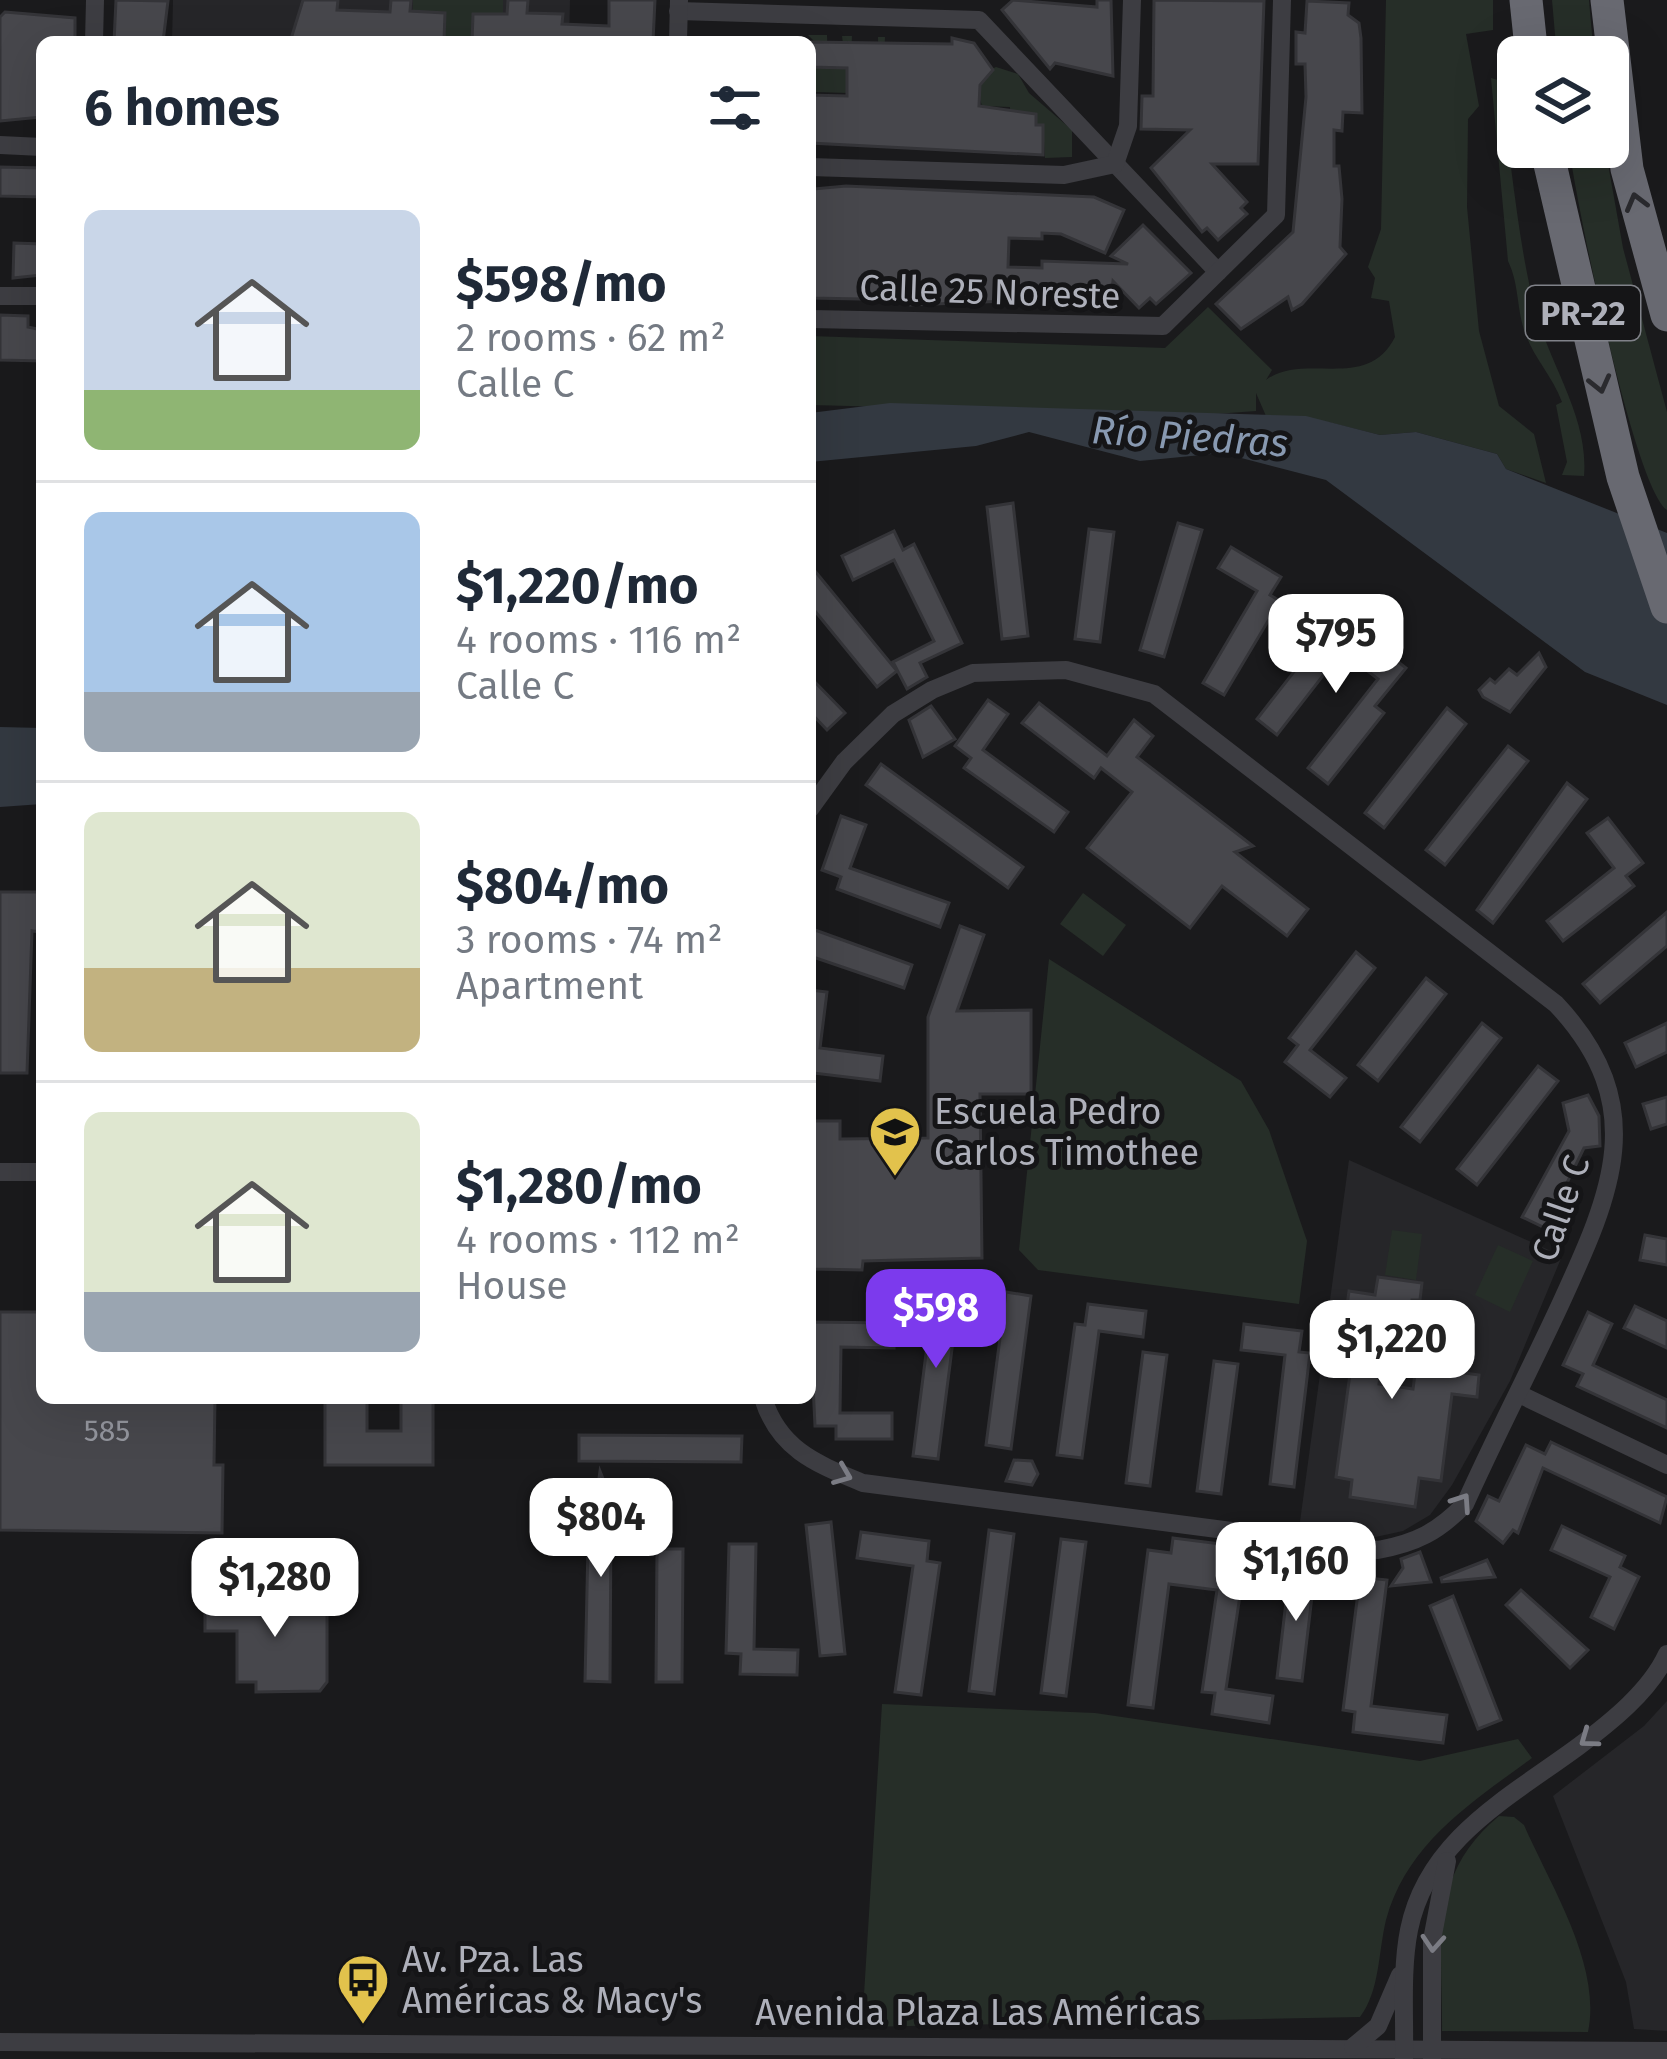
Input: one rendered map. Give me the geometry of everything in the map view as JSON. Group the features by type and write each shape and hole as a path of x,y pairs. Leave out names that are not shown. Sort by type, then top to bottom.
{"highway":[{"path":"1526,0 1530,36"},
{"name":"PR-22","path":"1607,0 1628,169 1667,315"},
{"name":"PR-22","path":"1551,168 1623,477 1667,607"}],"street":[{"path":"94,36 95,0"},
{"path":"1115,164 1130,107 1132,0"},
{"name":"Calle 25 Noreste","path":"816,319 1158,329 1276,214 1282,0"},
{"path":"678,36 679,5 979,10 1217,272"},
{"path":"0,145 36,147"},
{"path":"816,167 1064,175 1115,164"},
{"path":"0,296 36,296"},
{"name":"Calle C","path":"766,1404 770,1418 801,1458 863,1483 1378,1550 1440,1530 1465,1504 1598,1223 1614,1165 1610,1090 1589,1041 1556,1004 1154,694 1066,670 974,674 932,690 892,714 844,762 816,801"},
{"path":"0,1172 36,1172"},
{"path":"1519,1394 1667,1465"},
{"path":"1353,2048 1384,2016 1419,1894 1455,1840 1609,1724 1660,1670 1667,1654"},
{"path":"1432,2054 1432,1940 1441,1875 1455,1840"},
{"path":"1404,2054 1407,1947"},
{"name":"Avenida Plaza Las Américas","path":"0,2042 1353,2048 1404,2054 1667,2051"}],"shaded area":[{"path":"173,0 570,0 569,36 172,36"},
{"path":"413,0 503,0 503,14 473,14 472,36 438,36 413,12"},
{"path":"1386,0 1493,0 1493,30 1466,34 1479,106 1468,119 1467,207 1479,331 1499,406 1534,434 1546,483 1506,469 1497,454 1416,432 1380,435 1328,422 1266,416 1256,393 1256,411 1202,415 816,405 816,336 1165,348 1208,307 1272,370 1266,380 1298,369 1352,368 1383,354 1395,337 1389,301 1371,298 1375,278 1368,267 1381,229"},
{"path":"1552,0 1589,0 1592,36 1555,36"},
{"path":"827,35 828,68 846,68 842,36 852,36 850,78 879,77 878,37 885,37 882,94 816,92 816,36 809,36"},
{"path":"996,67 1018,74 1029,93 1072,130 1072,157 1045,158 1043,126 1036,125 1036,114 1021,113 1010,128 1010,107 982,106 979,95 954,87"},
{"path":"1491,78 1497,80 1497,143"},
{"path":"1499,168 1511,168 1535,309 1574,412 1584,476 1562,475 1567,462 1556,405 1562,402 1529,343 1508,261"},
{"path":"1573,168 1609,168 1623,248 1667,412 1667,510 1654,490 1623,399"},
{"path":"1083,893 1126,925 1103,956 1060,924"},
{"path":"1049,959 1241,1081 1269,1130 1307,1241 1299,1304 1038,1270 1019,1250"},
{"path":"1349,1160 1562,1256 1510,1381 1452,1485 1430,1515 1403,1531 1371,1538 1299,1529"},
{"path":"1392,1230 1422,1234 1416,1280 1385,1275"},
{"path":"1498,1245 1533,1261 1510,1312 1475,1295"},
{"path":"1667,1701 1667,2031 1634,2029 1626,1982 1553,1796 1644,1726"},
{"path":"882,1704 1095,1713 1420,1761 1518,1739 1532,1758 1444,1827 1409,1869 1386,1920 1375,1983 1360,2017 862,2027"},
{"path":"1499,1816 1514,1817 1524,1825 1571,1926 1588,1980 1588,2032 1442,2031 1441,1941 1449,1888 1459,1863"}],"water":[{"name":"Río Piedras","path":"890,403 1306,416 1380,435 1416,432 1497,454 1506,469 1667,533 1667,705 1585,672 1326,480 1222,453 1140,461 1029,432 976,446 816,461 816,412"},
{"path":"0,727 36,728 36,804 0,807"}],"building":[{"path":"116,0 168,1 164,36 114,36"},
{"path":"303,0 338,0 337,10 390,12 391,0 411,0 410,11 445,13 444,36 292,36"},
{"path":"508,0 528,0 527,13 563,14 562,24 609,26 609,0 655,0 653,36 472,36 473,14 507,14"},
{"path":"1013,0 1097,7 1097,0 1111,0 1113,76 1055,63 1050,69 1002,10"},
{"path":"1154,0 1264,1 1258,164 1212,164 1247,202 1241,208 1247,214 1218,240 1207,228 1202,232 1151,168 1190,130 1141,129 1142,96 1153,96"},
{"path":"1307,1 1349,3 1348,15 1359,23 1362,113 1343,112 1342,131 1334,130 1334,166 1339,166 1342,199 1340,247 1346,254 1302,304 1292,310 1288,297 1241,329 1216,304 1293,232 1306,97 1305,64 1296,64 1296,32 1305,33"},
{"path":"5,12 75,18 75,36 36,36 36,118 0,121 0,17"},
{"path":"952,38 974,43 993,70 980,85 979,106 1036,114 1036,125 1043,125 1043,155 816,143 816,95 847,96 847,68 816,67 816,42 952,44"},
{"path":"0,167 36,168 36,197 0,196"},
{"path":"846,186 1094,197 1124,210 1105,253 1061,234 1042,233 1042,239 1009,238 1008,267 1042,268 1042,261 1128,264 1111,256 1143,225 1191,273 1156,304 1150,298 1139,308 1113,281 1110,306 1007,301 911,305 912,300 816,298 816,189"},
{"path":"14,243 36,244 36,276 13,278"},
{"path":"0,315 28,316 28,327 36,329 36,361 0,360"},
{"path":"1013,503 1028,636 1002,639 987,507"},
{"path":"1178,523 1202,530 1164,657 1140,650"},
{"path":"1089,529 1114,532 1100,642 1075,639"},
{"path":"894,531 903,550 914,544 962,643 920,663 927,677 907,689 893,662 934,641 894,560 853,580 842,556"},
{"path":"1231,547 1281,577 1270,595 1280,601 1224,695 1203,683 1257,591 1218,568"},
{"path":"816,572 897,671 877,687 816,612"},
{"path":"1351,625 1406,668 1375,706 1384,713 1328,784 1308,768 1378,679 1342,651 1277,735 1257,719 1325,632 1338,642"},
{"path":"1539,653 1546,667 1510,712 1483,697 1479,690 1490,679 1495,683 1509,669 1517,675"},
{"path":"816,683 845,713 827,730 816,718"},
{"path":"988,700 1008,714 983,750 1068,812 1054,832 964,768 971,758 955,746"},
{"path":"1039,703 1107,756 1134,720 1153,736 1137,757 1253,846 1235,852 1308,909 1287,936 1222,886 1190,928 1087,848 1132,792 1101,768 1094,778 1022,723"},
{"path":"931,706 955,739 923,757 909,720"},
{"path":"1447,708 1466,724 1384,828 1365,813"},
{"path":"1508,746 1528,761 1445,865 1426,850"},
{"path":"881,764 1023,867 1008,888 866,785"},
{"path":"1567,783 1587,799 1493,923 1477,910"},
{"path":"841,816 866,825 850,868 949,903 940,927 837,889 841,877 822,870"},
{"path":"1608,818 1643,863 1626,876 1634,886 1563,941 1547,921 1614,868 1587,833"},
{"path":"0,892 36,892 27,1073 0,1073"},
{"path":"1667,912 1667,946 1600,1003 1583,984"},
{"name":"Escuela Pedro Carlos Timothee","path":"960,926 984,935 957,1011 1031,1010 1031,1094 980,1094 982,1258 863,1261 862,1270 816,1269 816,1121 840,1121 840,1139 928,1138 928,1017"},
{"path":"816,930 912,965 904,988 816,958"},
{"path":"1356,952 1375,968 1310,1050 1346,1078 1330,1097 1285,1062 1298,1045 1289,1038"},
{"path":"1426,978 1446,994 1378,1081 1358,1065"},
{"path":"816,991 827,992 820,1048 883,1056 880,1081 816,1073"},
{"path":"1482,1023 1501,1038 1420,1142 1401,1127"},
{"path":"1667,1023 1667,1052 1636,1067 1625,1043"},
{"path":"1538,1066 1558,1081 1477,1185 1457,1169"},
{"path":"1588,1095 1599,1116 1600,1146 1584,1148 1545,1228 1522,1217 1569,1131 1563,1103"},
{"path":"1667,1097 1667,1124 1651,1129 1643,1104"},
{"path":"1645,1235 1667,1239 1667,1265 1640,1260"},
{"path":"1378,1277 1422,1283 1420,1300 1412,1300 1406,1345 1385,1342 1379,1384 1413,1389 1416,1366 1479,1375 1477,1397 1452,1394 1441,1481 1419,1478 1415,1507 1350,1497 1352,1480 1336,1477 1352,1359 1340,1358 1349,1291 1375,1295"},
{"path":"935,1283 960,1286 938,1459 913,1456"},
{"path":"1006,1292 1031,1296 1011,1449 986,1445"},
{"path":"1088,1304 1146,1311 1143,1337 1099,1331 1082,1458 1057,1455 1075,1324 1085,1325"},
{"path":"1635,1306 1667,1321 1667,1348 1624,1328"},
{"path":"0,1312 36,1312 36,1404 215,1404 214,1465 223,1465 222,1533 0,1530"},
{"path":"1588,1312 1612,1324 1593,1365 1667,1400 1667,1428 1577,1386 1583,1374 1563,1365"},
{"path":"816,1322 894,1323 894,1348 841,1347 840,1413 892,1413 892,1439 836,1439 836,1426 815,1426"},
{"path":"1244,1324 1302,1331 1299,1352 1310,1353 1294,1487 1270,1484 1285,1355 1241,1350"},
{"path":"1143,1352 1167,1355 1150,1486 1126,1483"},
{"path":"1214,1361 1238,1364 1221,1494 1197,1491"},
{"path":"325,1404 367,1404 367,1431 401,1431 401,1404 433,1404 433,1465 325,1465"},
{"path":"579,1435 742,1436 741,1462 579,1461"},
{"path":"1551,1442 1667,1497 1660,1523 1543,1468 1518,1533 1513,1530 1503,1543 1476,1521 1488,1496 1499,1501 1526,1445 1545,1454"},
{"path":"1014,1460 1032,1461 1038,1474 1032,1485 1006,1481"},
{"path":"600,1471 609,1494 616,1494 640,1515 611,1523 610,1682 585,1681 589,1499 596,1499"},
{"path":"831,1522 845,1654 820,1656 806,1525"},
{"path":"1562,1526 1625,1556 1620,1567 1639,1577 1614,1629 1591,1617 1610,1577 1551,1550"},
{"path":"989,1530 1014,1534 994,1694 969,1691"},
{"path":"861,1532 929,1541 927,1561 940,1563 921,1695 895,1692 913,1566 857,1558"},
{"path":"1173,1538 1221,1544 1219,1559 1245,1562 1226,1689 1273,1696 1269,1723 1212,1714 1215,1693 1202,1692 1217,1590 1169,1584 1153,1708 1128,1705 1148,1550 1171,1553"},
{"path":"1061,1539 1086,1542 1066,1696 1041,1693"},
{"path":"729,1544 756,1544 754,1649 798,1650 797,1675 740,1674 741,1654 726,1653"},
{"path":"657,1549 683,1549 682,1682 656,1682"},
{"path":"1420,1552 1431,1582 1391,1586 1403,1568 1401,1559"},
{"path":"1487,1560 1495,1577 1442,1582 1441,1578"},
{"path":"1290,1568 1315,1571 1302,1681 1277,1678"},
{"path":"1360,1577 1387,1580 1371,1706 1447,1715 1443,1743 1353,1732 1355,1712 1343,1710"},
{"path":"1521,1590 1588,1650 1570,1668 1506,1605"},
{"path":"1453,1596 1501,1720 1478,1729 1430,1606"},
{"path":"205,1597 327,1597 327,1682 320,1691 256,1692 256,1682 237,1682 237,1631 205,1631"}],"place":[{"name":"Escuela Pedro Carlos Timothee","path":"895,1178"},
{"name":"Av. Pza. Las Américas & Macy's","path":"363,2026"}]}
